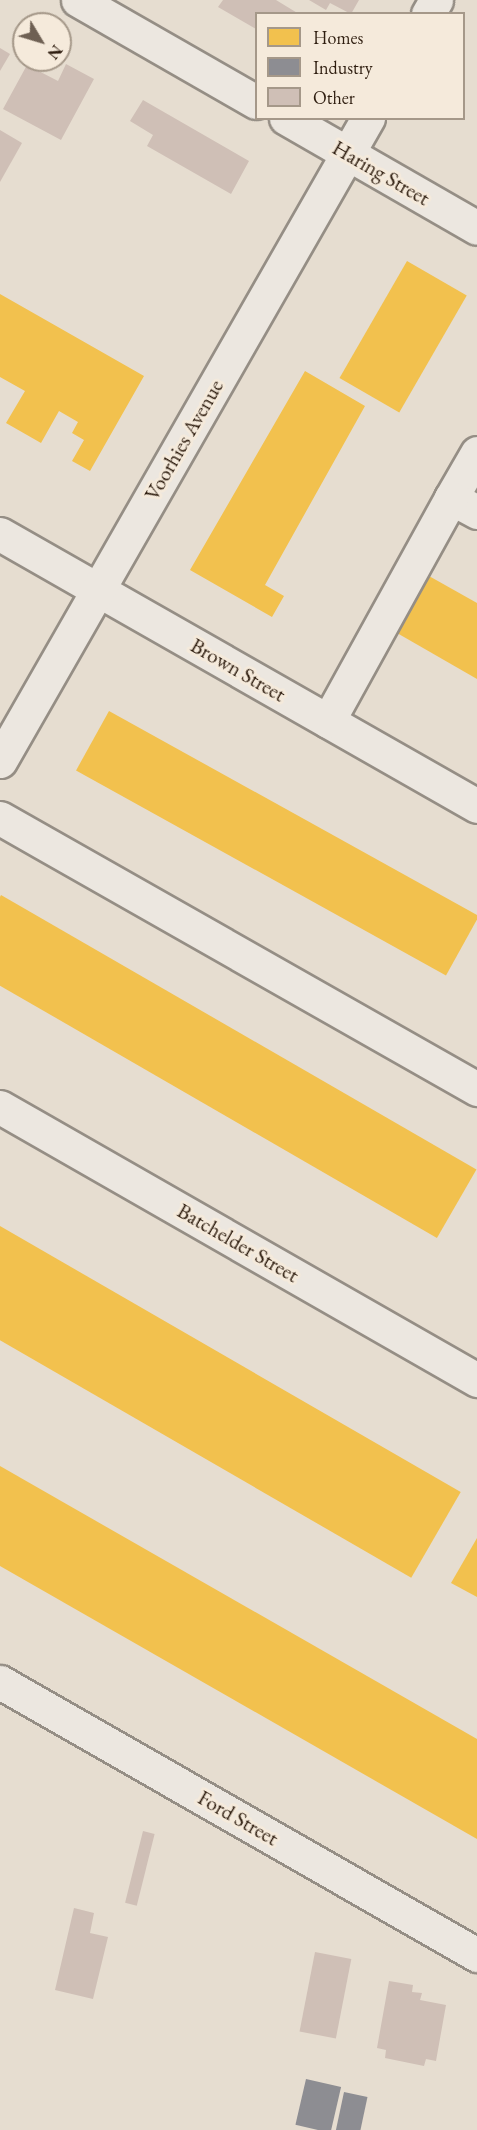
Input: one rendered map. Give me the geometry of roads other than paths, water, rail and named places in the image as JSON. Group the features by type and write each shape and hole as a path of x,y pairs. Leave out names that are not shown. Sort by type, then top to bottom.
{"street":[{"path":"78,0 255,101"},
{"name":"Haring Street","path":"289,120 477,228"},
{"name":"Voorhies Avenue","path":"0,761 367,120"},
{"path":"328,721 464,505 477,453"},
{"name":"Brown Street","path":"0,534 477,806"},
{"path":"0,818 477,1089"},
{"name":"Batchelder Street","path":"0,1107 477,1380"},
{"name":"Ford Street","path":"0,1682 477,1955"}]}
